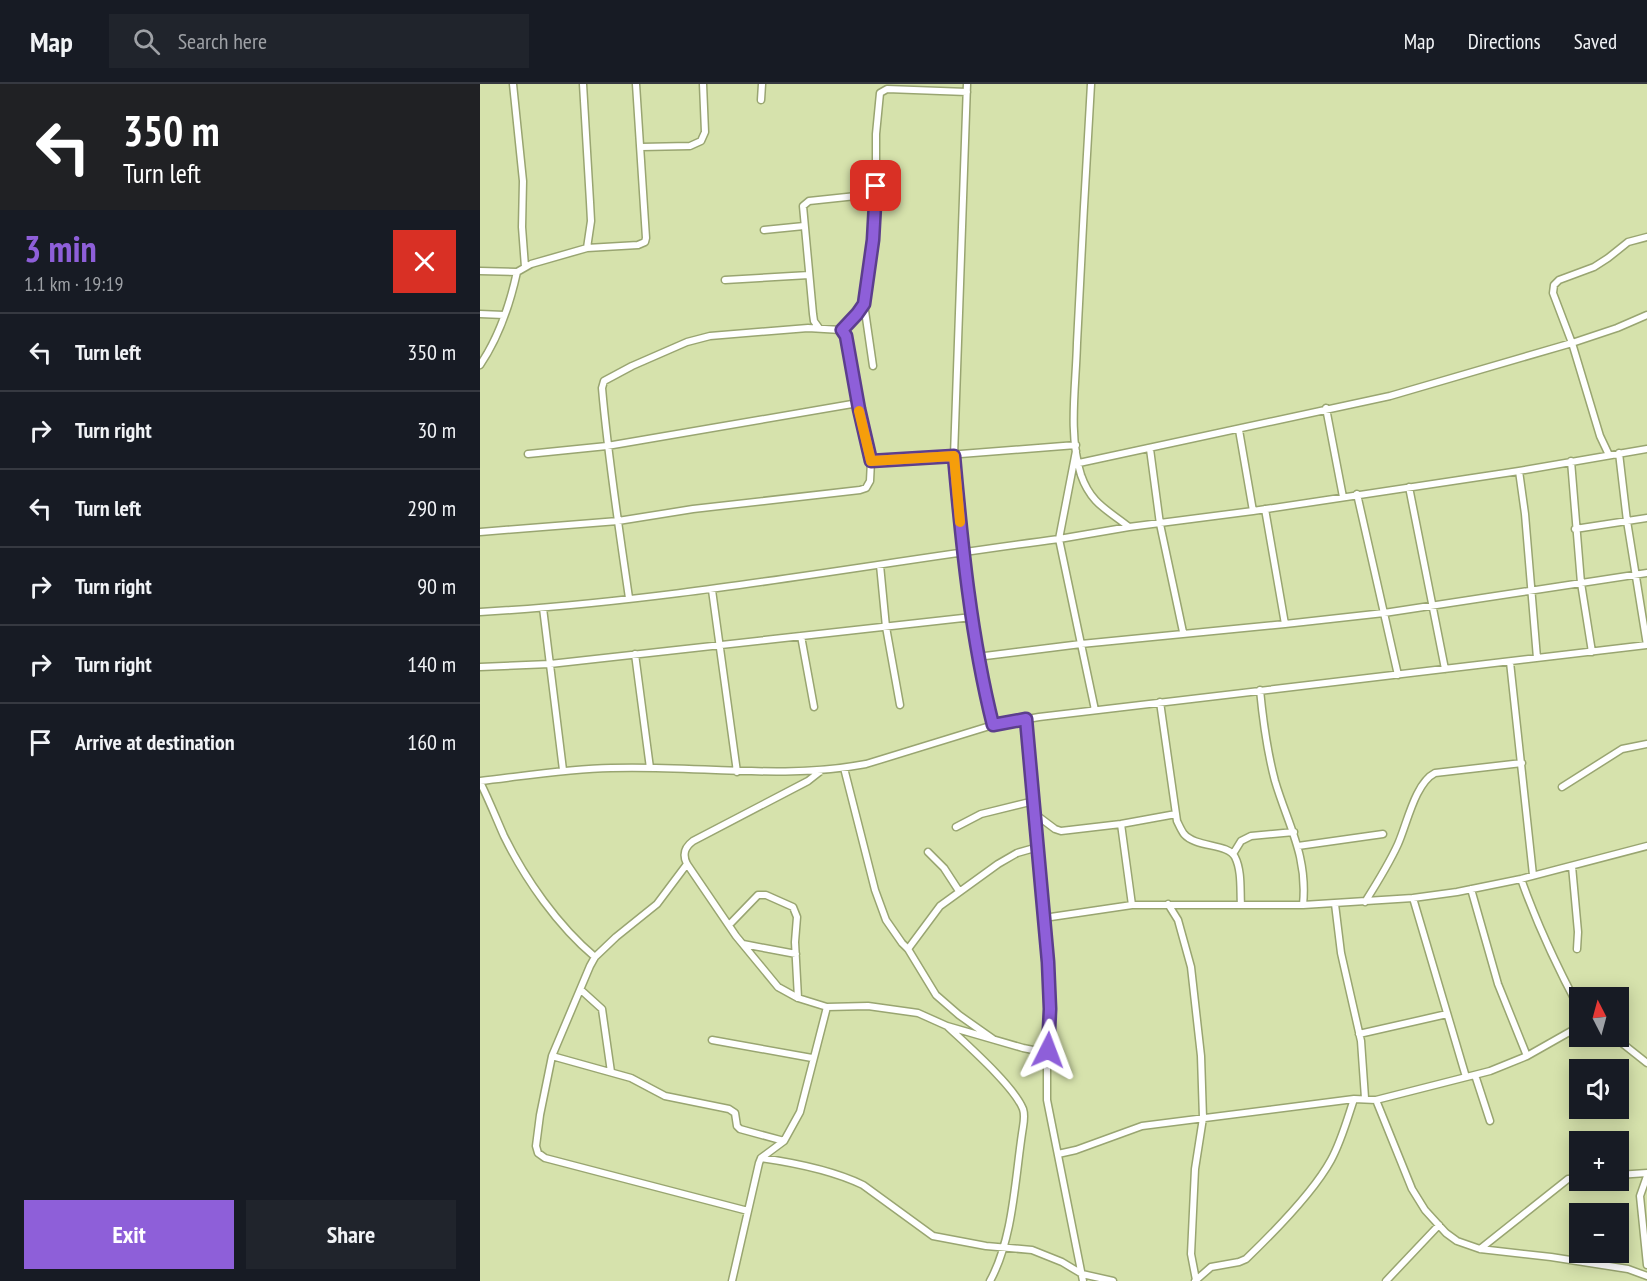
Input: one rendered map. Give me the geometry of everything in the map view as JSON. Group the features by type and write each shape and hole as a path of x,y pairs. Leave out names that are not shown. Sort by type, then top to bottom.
{"street":[{"path":"513,84 523,181 522,227 525,267"},
{"path":"583,84 591,221 587,248"},
{"path":"480,271 517,272 525,267 587,248 638,245 645,242 636,84"},
{"path":"641,147 690,146 701,141 705,132 703,84"},
{"path":"761,100 762,84"},
{"path":"967,84 954,456 962,552 977,657 993,725"},
{"path":"1091,84 1081,263 1076,447 1059,540 1095,710"},
{"path":"873,366 864,304 873,240 878,101 881,91 893,89 967,92"},
{"path":"819,328 814,321 802,210 806,202 875,194"},
{"path":"764,230 804,226"},
{"path":"1610,455 1600,436 1572,343 1553,293 1554,285 1559,280 1581,273 1608,258 1628,242 1647,237"},
{"path":"480,365 492,346 517,272"},
{"path":"725,280 809,275"},
{"path":"842,330 864,304"},
{"path":"480,314 504,315"},
{"path":"1079,463 1390,396 1572,343 1647,315"},
{"path":"629,598 607,446 603,383 632,366 700,338 765,331 819,328 842,330"},
{"path":"480,532 618,521 693,509 866,488 870,481 871,461 846,336 842,330"},
{"path":"528,454 607,446 858,403"},
{"path":"1326,408 1343,497"},
{"path":"1239,430 1253,511"},
{"path":"871,461 1076,447"},
{"path":"1076,447 1081,474 1093,497 1104,510 1129,527"},
{"path":"1150,449 1160,524 1183,632"},
{"path":"480,612 543,608 712,590 1519,471 1647,449"},
{"path":"595,957 574,937 530,882 506,838 480,781 563,770 650,768 737,772 844,768 882,760 993,725 1026,719 1647,645 1618,453"},
{"path":"1571,462 1581,584 1592,652"},
{"path":"1519,471 1537,658"},
{"path":"1409,487 1446,669"},
{"path":"1357,494 1398,675"},
{"path":"1266,509 1285,624"},
{"path":"1575,529 1647,518"},
{"path":"880,565 886,627 900,705"},
{"path":"977,657 1183,632 1384,613 1647,573"},
{"path":"712,590 737,772"},
{"path":"543,608 563,770"},
{"path":"480,668 550,664 972,617"},
{"path":"801,636 814,707"},
{"path":"635,654 650,768"},
{"path":"1510,662 1533,875"},
{"path":"1260,690 1266,741 1275,781 1299,846 1304,878 1303,905"},
{"path":"1160,702 1176,814 1184,835 1201,844 1228,850 1233,854 1240,875 1241,905"},
{"path":"1026,719 1050,1009 1047,1100 1082,1277"},
{"path":"1562,787 1622,749 1647,744"},
{"path":"1365,902 1398,844 1415,800 1429,776 1434,773 1522,763"},
{"path":"844,768 878,899 891,928 908,949 936,994 959,1015 993,1039"},
{"path":"822,770 808,781 688,845 685,854 687,864 742,944 778,987 798,998 826,1007 868,1006 900,1009 993,1039 1033,1050 1048,1050"},
{"path":"956,827 981,814 1034,801"},
{"path":"1035,814 1058,830 1121,824 1176,814"},
{"path":"1121,824 1132,905"},
{"path":"1233,854 1241,841 1251,836 1294,832"},
{"path":"1299,846 1383,834"},
{"path":"1044,918 1132,905 1303,905 1413,898 1521,879 1647,846"},
{"path":"908,949 924,930 937,909 959,891 1017,853 1038,847"},
{"path":"928,852 944,868 959,891"},
{"path":"687,864 657,904 595,957 552,1056 536,1146 540,1155 748,1211"},
{"path":"1572,866 1578,932 1577,949"},
{"path":"1521,879 1554,961 1569,989"},
{"path":"1472,889 1498,984 1527,1056"},
{"path":"729,926 757,895 766,895 793,907 797,917 798,998"},
{"path":"1413,898 1466,1077"},
{"path":"1168,904 1178,920 1184,938 1194,985 1203,1083 1203,1118 1195,1169 1191,1254 1195,1281"},
{"path":"1335,904 1341,953 1359,1034 1365,1098"},
{"path":"742,944 796,954"},
{"path":"581,990 602,1009 611,1072"},
{"path":"732,1281 761,1158 784,1141 800,1113 826,1007"},
{"path":"1359,1034 1447,1014"},
{"path":"947,1026 993,1071 1017,1098 1024,1112 1003,1248 990,1281"},
{"path":"1058,1154 1076,1150 1142,1126 1354,1099 1376,1100 1510,1064 1569,1032"},
{"path":"712,1040 812,1058"},
{"path":"1627,1047 1647,1062"},
{"path":"552,1056 631,1078 665,1096 729,1109 735,1113 739,1129 784,1141"},
{"path":"1475,1075 1490,1121"},
{"path":"1195,1281 1211,1267 1246,1259 1301,1199 1330,1162 1354,1099"},
{"path":"1376,1100 1412,1189 1425,1210 1457,1241 1479,1249 1628,1269 1647,1276"},
{"path":"761,1158 793,1162 858,1182 933,1236 1003,1248 1016,1247 1046,1255 1082,1277 1113,1281"},
{"path":"1629,1175 1647,1175 1640,1196 1647,1264"},
{"path":"1479,1249 1569,1179"},
{"path":"1386,1281 1438,1225"}],"slow traffic":[{"path":"859,411 871,461 954,456 960,522"}],"route":[{"path":"876,186 873,240 864,304 842,330 846,336 871,461 954,456 962,552 977,657 993,725 1026,719 1048,962 1050,1009 1048,1050"}]}
